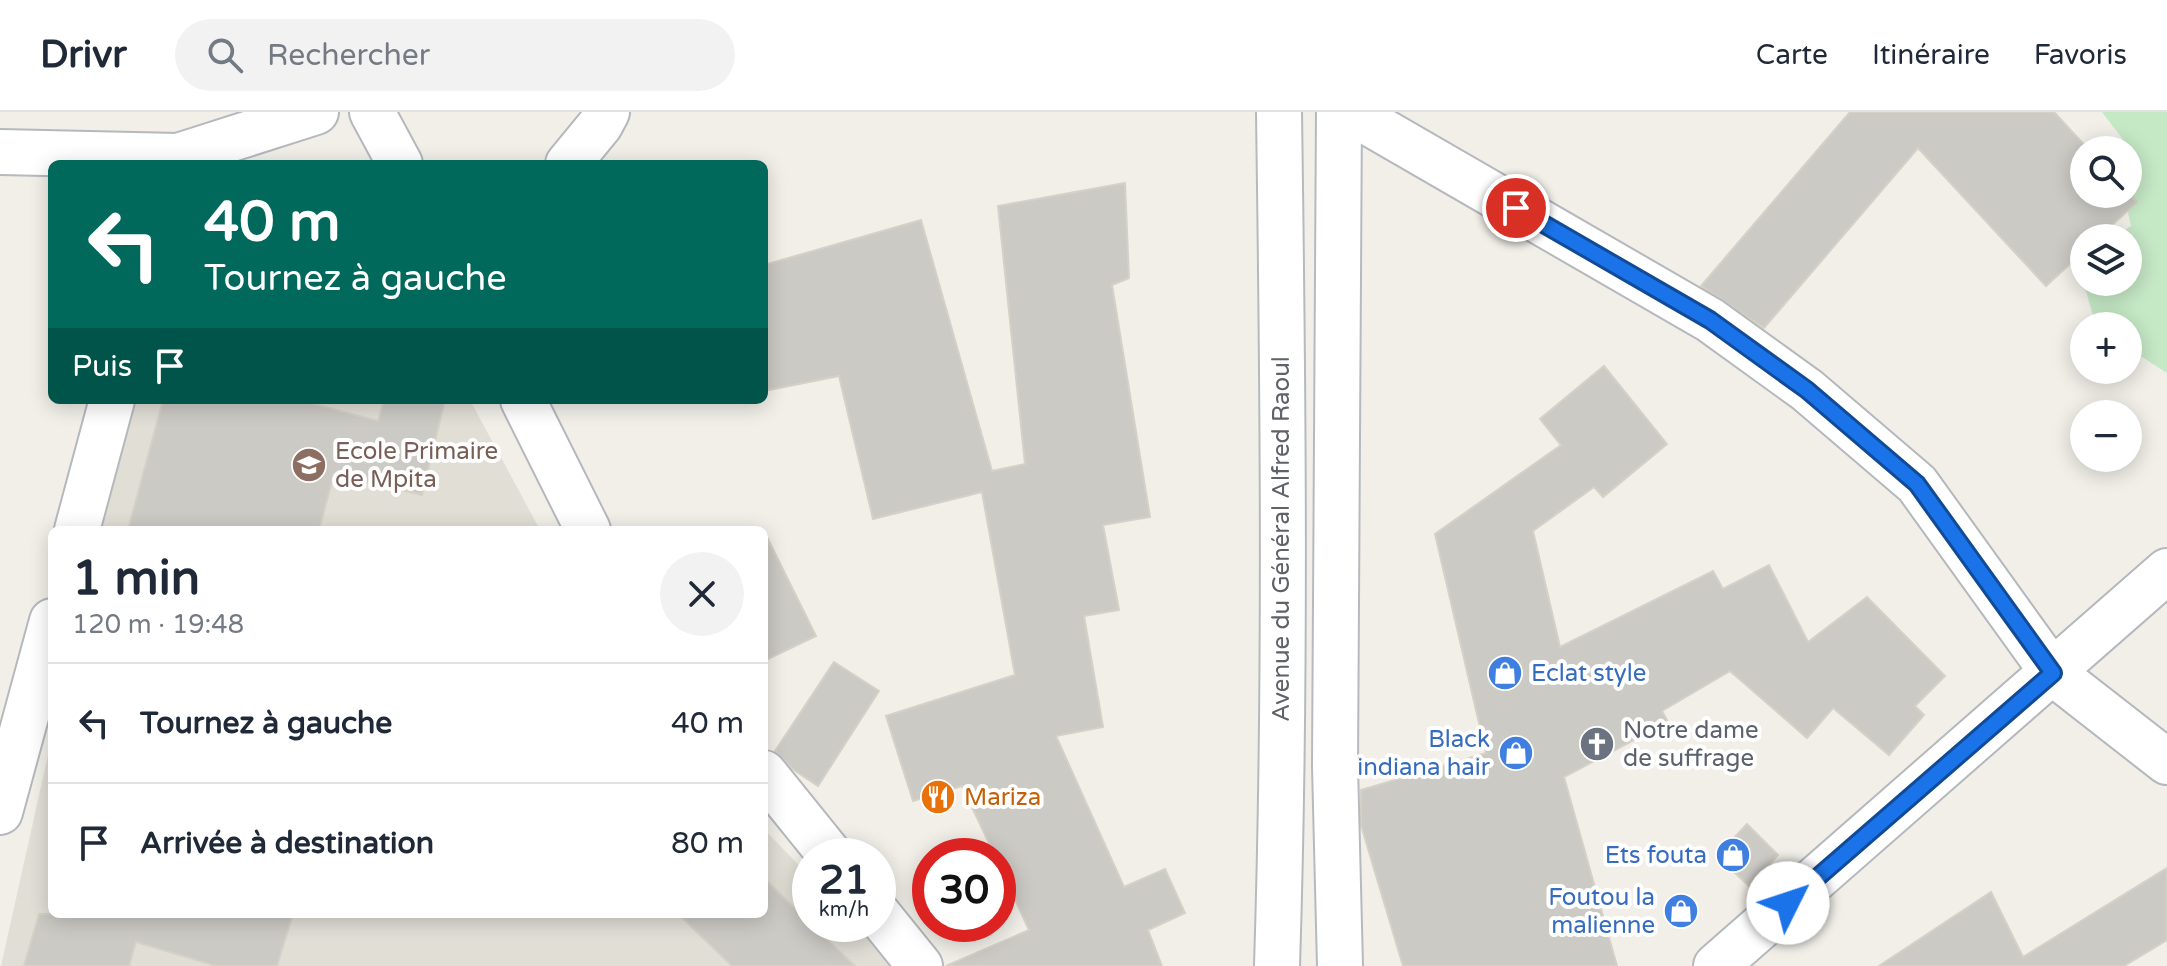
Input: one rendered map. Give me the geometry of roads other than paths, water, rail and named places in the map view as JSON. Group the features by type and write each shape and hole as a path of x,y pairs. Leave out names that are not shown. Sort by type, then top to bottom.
{"street":[{"path":"0,152 177,160 316,112"},
{"path":"372,112 398,160"},
{"path":"571,160 607,112"},
{"name":"Avenue du Général Alfred Raoul","path":"1277,966 1282,388 1279,112"},
{"path":"1339,112 1335,766 1340,966"},
{"path":"1350,112 1710,320 1807,390 1917,484 2053,673 2167,762"},
{"path":"78,526 111,404"},
{"path":"525,404 586,526"},
{"path":"1716,966 2167,571"},
{"path":"0,812 48,636"},
{"path":"768,778 816,838"},
{"path":"896,936 920,966"}],"place":[{"name":"Ecole Primaire de Mpita","path":"309,465"},
{"name":"Eclat style","path":"1505,673"},
{"name":"Notre dame de suffrage","path":"1597,744"},
{"name":"Black indiana hair","path":"1516,753"},
{"name":"Mariza","path":"938,797"},
{"name":"Ets fouta","path":"1733,855"},
{"name":"Foutou la malienne","path":"1681,911"}]}
